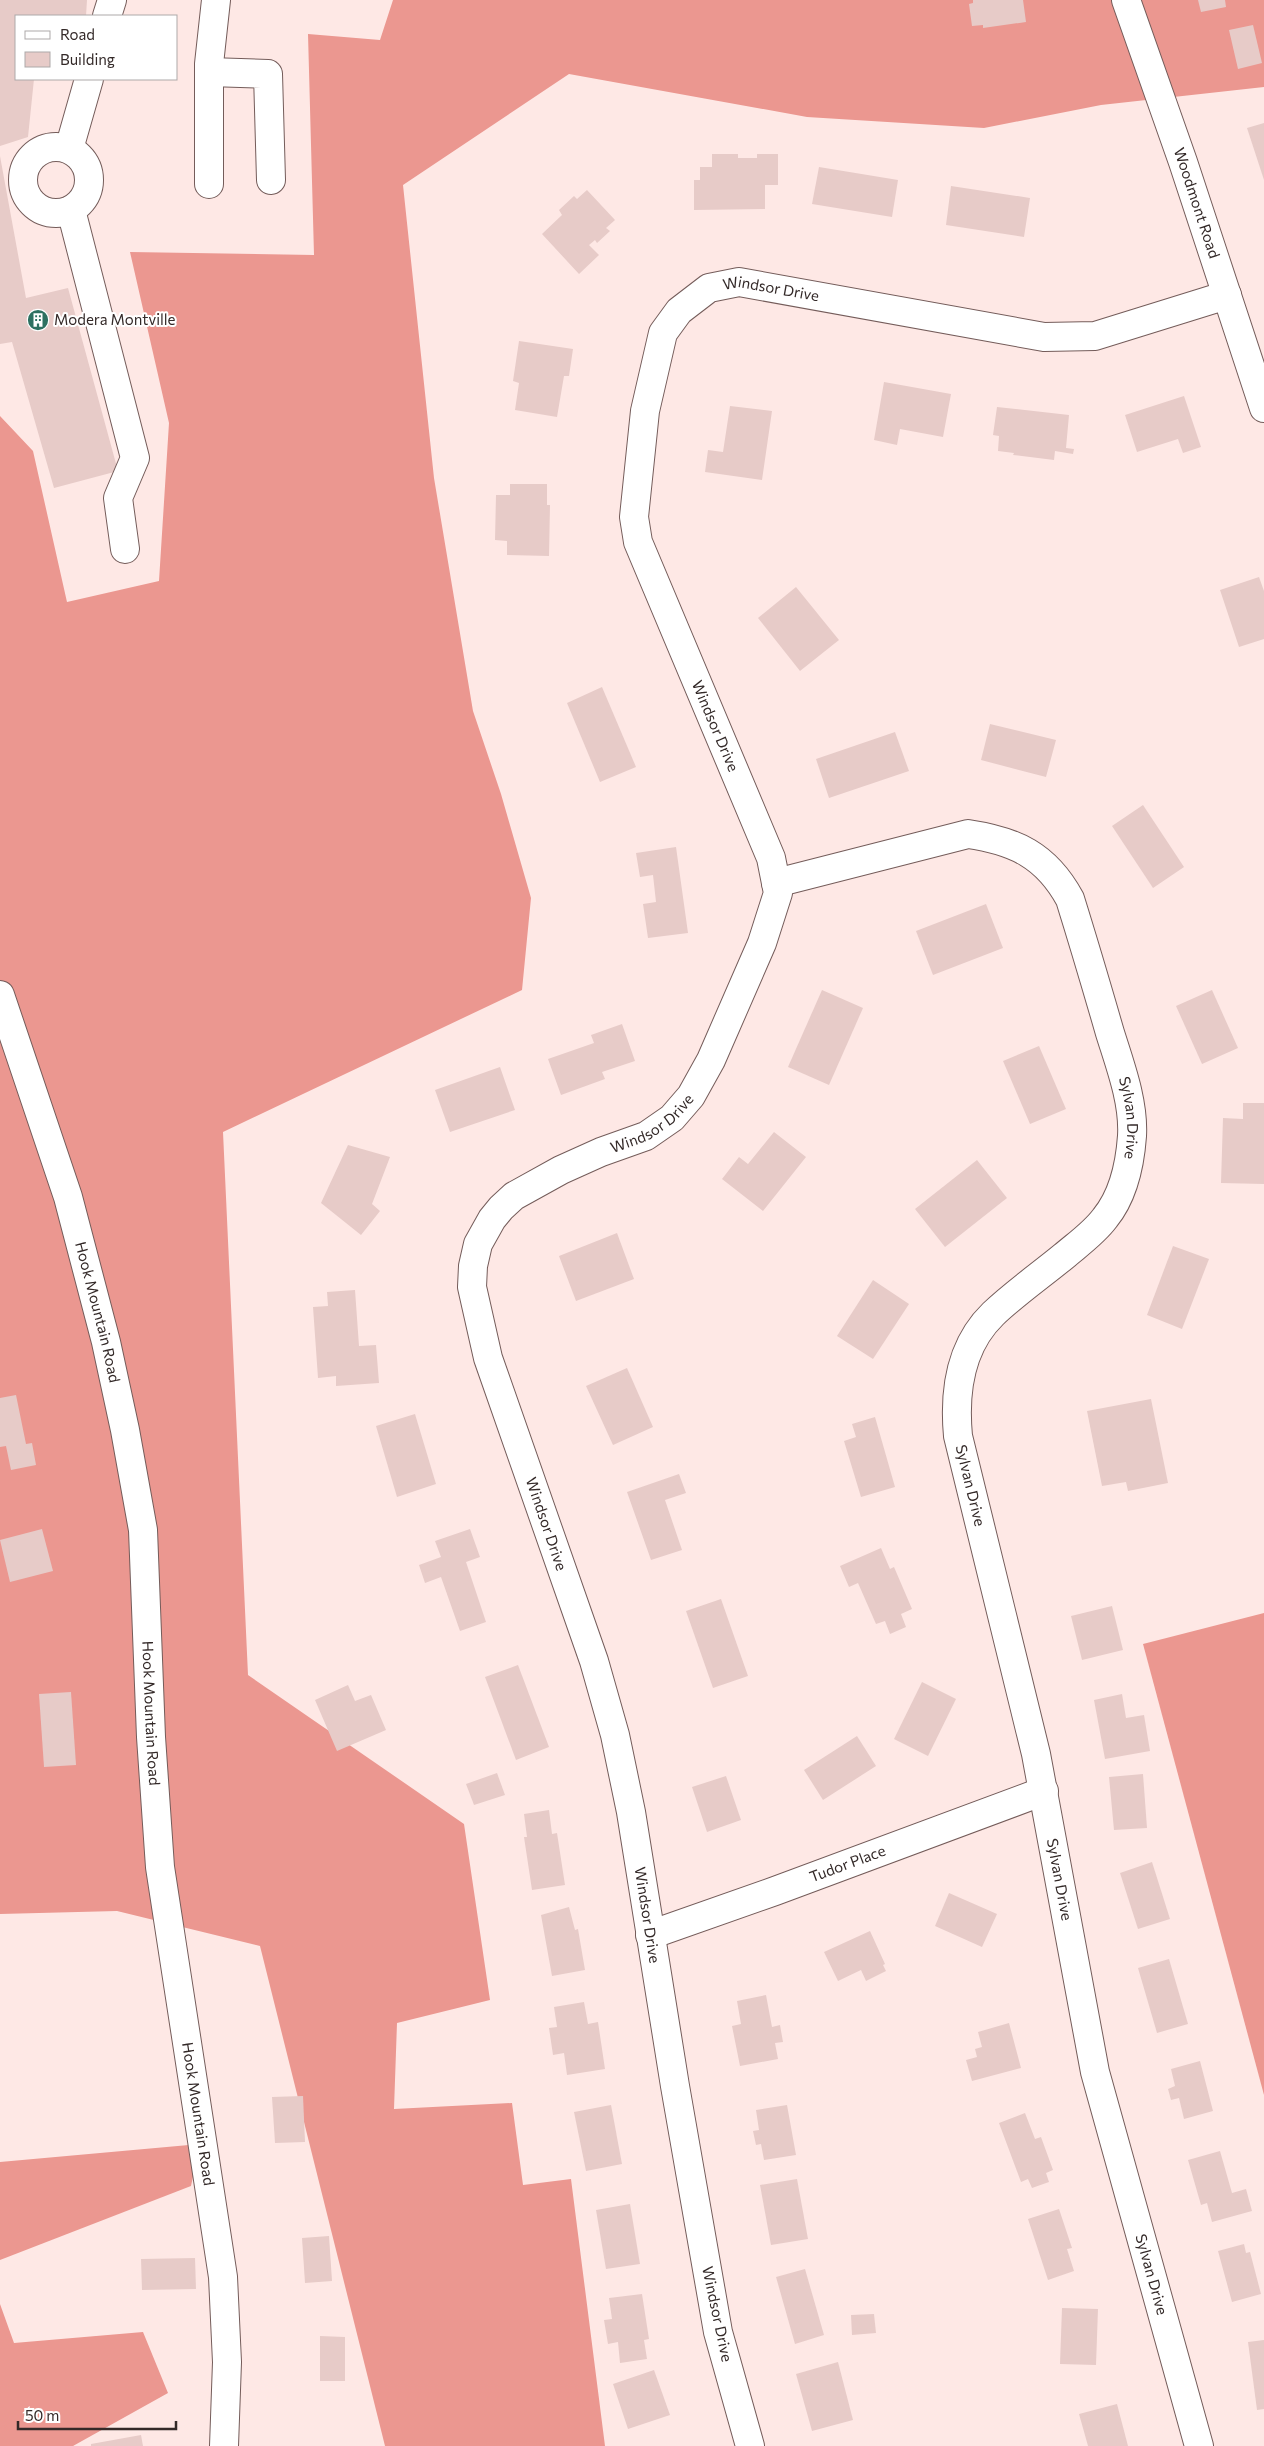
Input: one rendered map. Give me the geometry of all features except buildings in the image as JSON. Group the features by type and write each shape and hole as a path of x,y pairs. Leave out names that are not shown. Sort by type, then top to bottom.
{"street":[{"path":"107,15 112,0"},
{"path":"209,184 209,72 216,0"},
{"name":"Woodmont Road","path":"1126,0 1264,408"},
{"path":"209,72 268,74 271,180"},
{"path":"69,149 89,80"},
{"path":"47,148 69,149 78,155 85,164 89,174 86,195 80,204 71,210 49,213 39,209 25,192 23,181 26,166 37,153 47,148"},
{"path":"71,210 134,458 118,498 124,550"},
{"name":"Windsor Drive","path":"750,2446 718,2332 650,1936 631,1812 615,1735 594,1660 488,1358 473,1301 473,1266 484,1231 501,1208 514,1196 569,1166 646,1136 672,1118 691,1096 711,1060 762,942 778,893 771,858 638,542 634,517 645,411 663,334 679,311 709,288 739,282 1044,337 1094,336 1227,295"},
{"name":"Sylvan Drive","path":"776,883 968,834 994,838 1021,848 1039,860 1055,875 1070,899 1121,1070 1132,1123 1132,1137 1125,1174 1114,1206 1095,1230 992,1314 975,1338 963,1364 957,1386 955,1406 958,1436 1044,1791 1095,2072 1199,2446"},
{"name":"Hook Mountain Road","path":"0,995 68,1197 106,1342 125,1430 143,1530 151,1737 160,1867 223,2277 227,2362 224,2446"},
{"name":"Tudor Place","path":"650,1936 785,1888 1044,1791"}],"shaded area":[{"path":"393,0 1264,0 1264,87 1101,105 984,128 807,117 569,74 403,185 434,478 473,711 501,794 531,898 522,990 223,1132 248,1675 464,1824 490,2000 397,2023 394,2109 512,2103 523,2185 571,2179 605,2446 385,2446 260,1946 117,1911 0,1914 0,416 33,451 67,602 159,581 169,423 130,252 314,255 308,34 380,40"},
{"path":"1264,1613 1264,2095 1143,1644"},
{"path":"200,2144 191,2186 0,2260 0,2162"},
{"path":"0,2304 14,2343 143,2332 168,2393 73,2446 0,2446"}],"place":[{"name":"Modera Montville","path":"38,320"}]}
